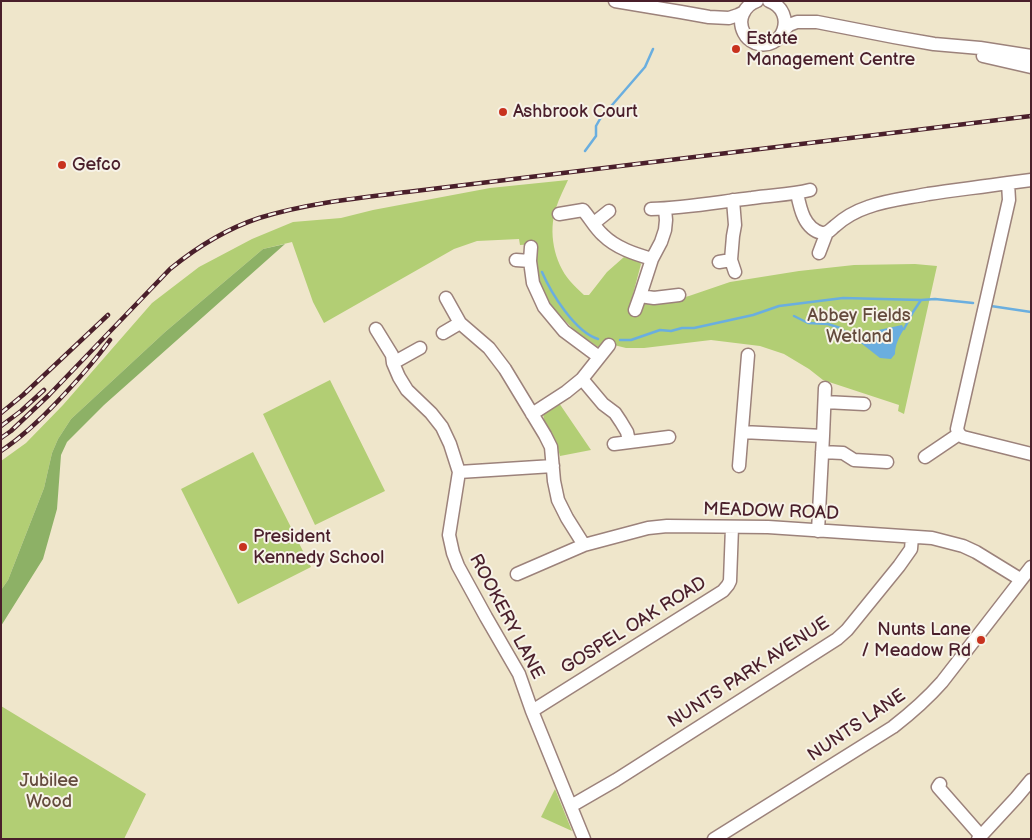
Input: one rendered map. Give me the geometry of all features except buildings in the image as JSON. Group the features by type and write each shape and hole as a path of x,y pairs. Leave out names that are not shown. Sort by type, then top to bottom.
{"street":[{"path":"615,1 708,17 729,18 738,16 755,2"},
{"path":"776,4 817,22"},
{"path":"776,4 784,17 784,30"},
{"path":"743,32 741,23 744,12"},
{"path":"708,17 732,26 743,32 752,41 760,44 775,41 784,30 796,22 817,22 894,38 1031,56"},
{"path":"934,44 1031,67"},
{"path":"797,194 806,223 822,233 827,232 856,211 875,205 899,199 1031,180"},
{"path":"1008,183 1009,200 957,430 963,437 1031,454"},
{"path":"651,209 797,194 810,190"},
{"path":"728,265 735,225 733,200"},
{"path":"635,310 652,259 665,230 665,208"},
{"path":"559,214 584,210 604,237 619,247 652,259"},
{"path":"594,223 609,211"},
{"path":"819,253 827,232"},
{"path":"531,247 532,283 544,306 564,331 605,350 582,379 532,414"},
{"path":"516,260 530,261"},
{"path":"640,296 654,298 679,295"},
{"path":"446,298 460,323 489,348 506,369 551,447 558,500 584,545"},
{"path":"443,334 460,323"},
{"name":"ROOKERY LANE","path":"376,329 392,355 398,377 407,390 431,413 442,427 450,444 459,472 449,535 453,553 458,566 519,674 584,839"},
{"path":"393,363 420,348"},
{"path":"739,466 748,355"},
{"path":"582,379 621,422 627,432 629,442"},
{"path":"818,531 826,388"},
{"path":"825,402 864,404"},
{"path":"742,432 823,436"},
{"path":"925,457 959,434"},
{"path":"614,444 669,437"},
{"path":"822,452 842,453 854,460 887,462"},
{"path":"459,472 553,466"},
{"name":"MEADOW ROAD","path":"517,573 584,545 648,528 667,526 768,527 932,538 963,546 976,552 1020,579"},
{"name":"GOSPEL OAK ROAD","path":"532,711 723,591 730,581 732,527"},
{"name":"NUNTS PARK AVENUE","path":"571,806 616,780 837,639 848,630 911,549 912,537"},
{"name":"NUNTS LANE","path":"714,839 893,727 911,713 942,682 1031,567"},
{"path":"937,786 980,837 1031,780"}],"green space":[{"name":"Abbey Fields Wetland","path":"568,180 554,217 554,246 556,256 564,273 584,295 589,295 607,272 624,257 639,261 641,264 632,298 653,303 653,305 689,296 730,282 799,271 854,265 915,264 937,266 904,414 898,411 899,405 823,380 784,354 760,346 711,340 644,348 626,348 604,341 598,347 574,330 553,308 542,290 537,274 535,244 520,245 519,239 477,241 454,249 324,323 313,302 292,242 263,249 165,332 71,419 58,439 52,453 44,488 8,580 1,590 1,461 26,443 63,405 152,303 199,267 252,239 293,222 341,218 373,210 490,188"},
{"path":"285,244 104,405 67,442 61,455 57,509 43,559 1,626 1,590 8,580 44,488 52,453 58,439 71,419 165,332 263,249"},
{"path":"330,380 385,491 315,525 263,414"},
{"path":"559,403 591,450 560,456 556,441 545,424 543,414"},
{"path":"253,452 311,567 238,604 181,489"},
{"name":"Jubilee Wood","path":"1,706 146,794 124,839 1,839"},
{"path":"555,789 572,831 541,817"}],"water":[{"path":"902,325 904,329 898,341 895,354 891,359 880,358 854,337 856,335 865,335 874,331"}],"waterway":[{"path":"585,151 596,136 596,126 600,119 645,67 653,49"},
{"path":"542,272 565,311 581,329 598,339"},
{"path":"620,340 631,340 660,330 671,331 682,328 694,328 753,315 779,306 843,298 935,299 973,303"},
{"path":"904,329 921,300"},
{"path":"991,306 1031,312"},
{"path":"794,316 808,323 828,324 855,336"}],"railway":[{"path":"1,438 49,395 170,269 212,239 259,218 295,208 351,199 1031,116"},
{"path":"1,413 23,395 108,315"},
{"path":"1,451 51,409 85,372 110,340"},
{"path":"1,426 44,390"}],"place":[{"name":"Estate Management Centre","path":"736,49"},
{"name":"Ashbrook Court","path":"503,112"},
{"name":"Gefco","path":"62,165"},
{"name":"President Kennedy School","path":"243,547"},
{"name":"Nunts Lane / Meadow Rd","path":"981,640"}]}
